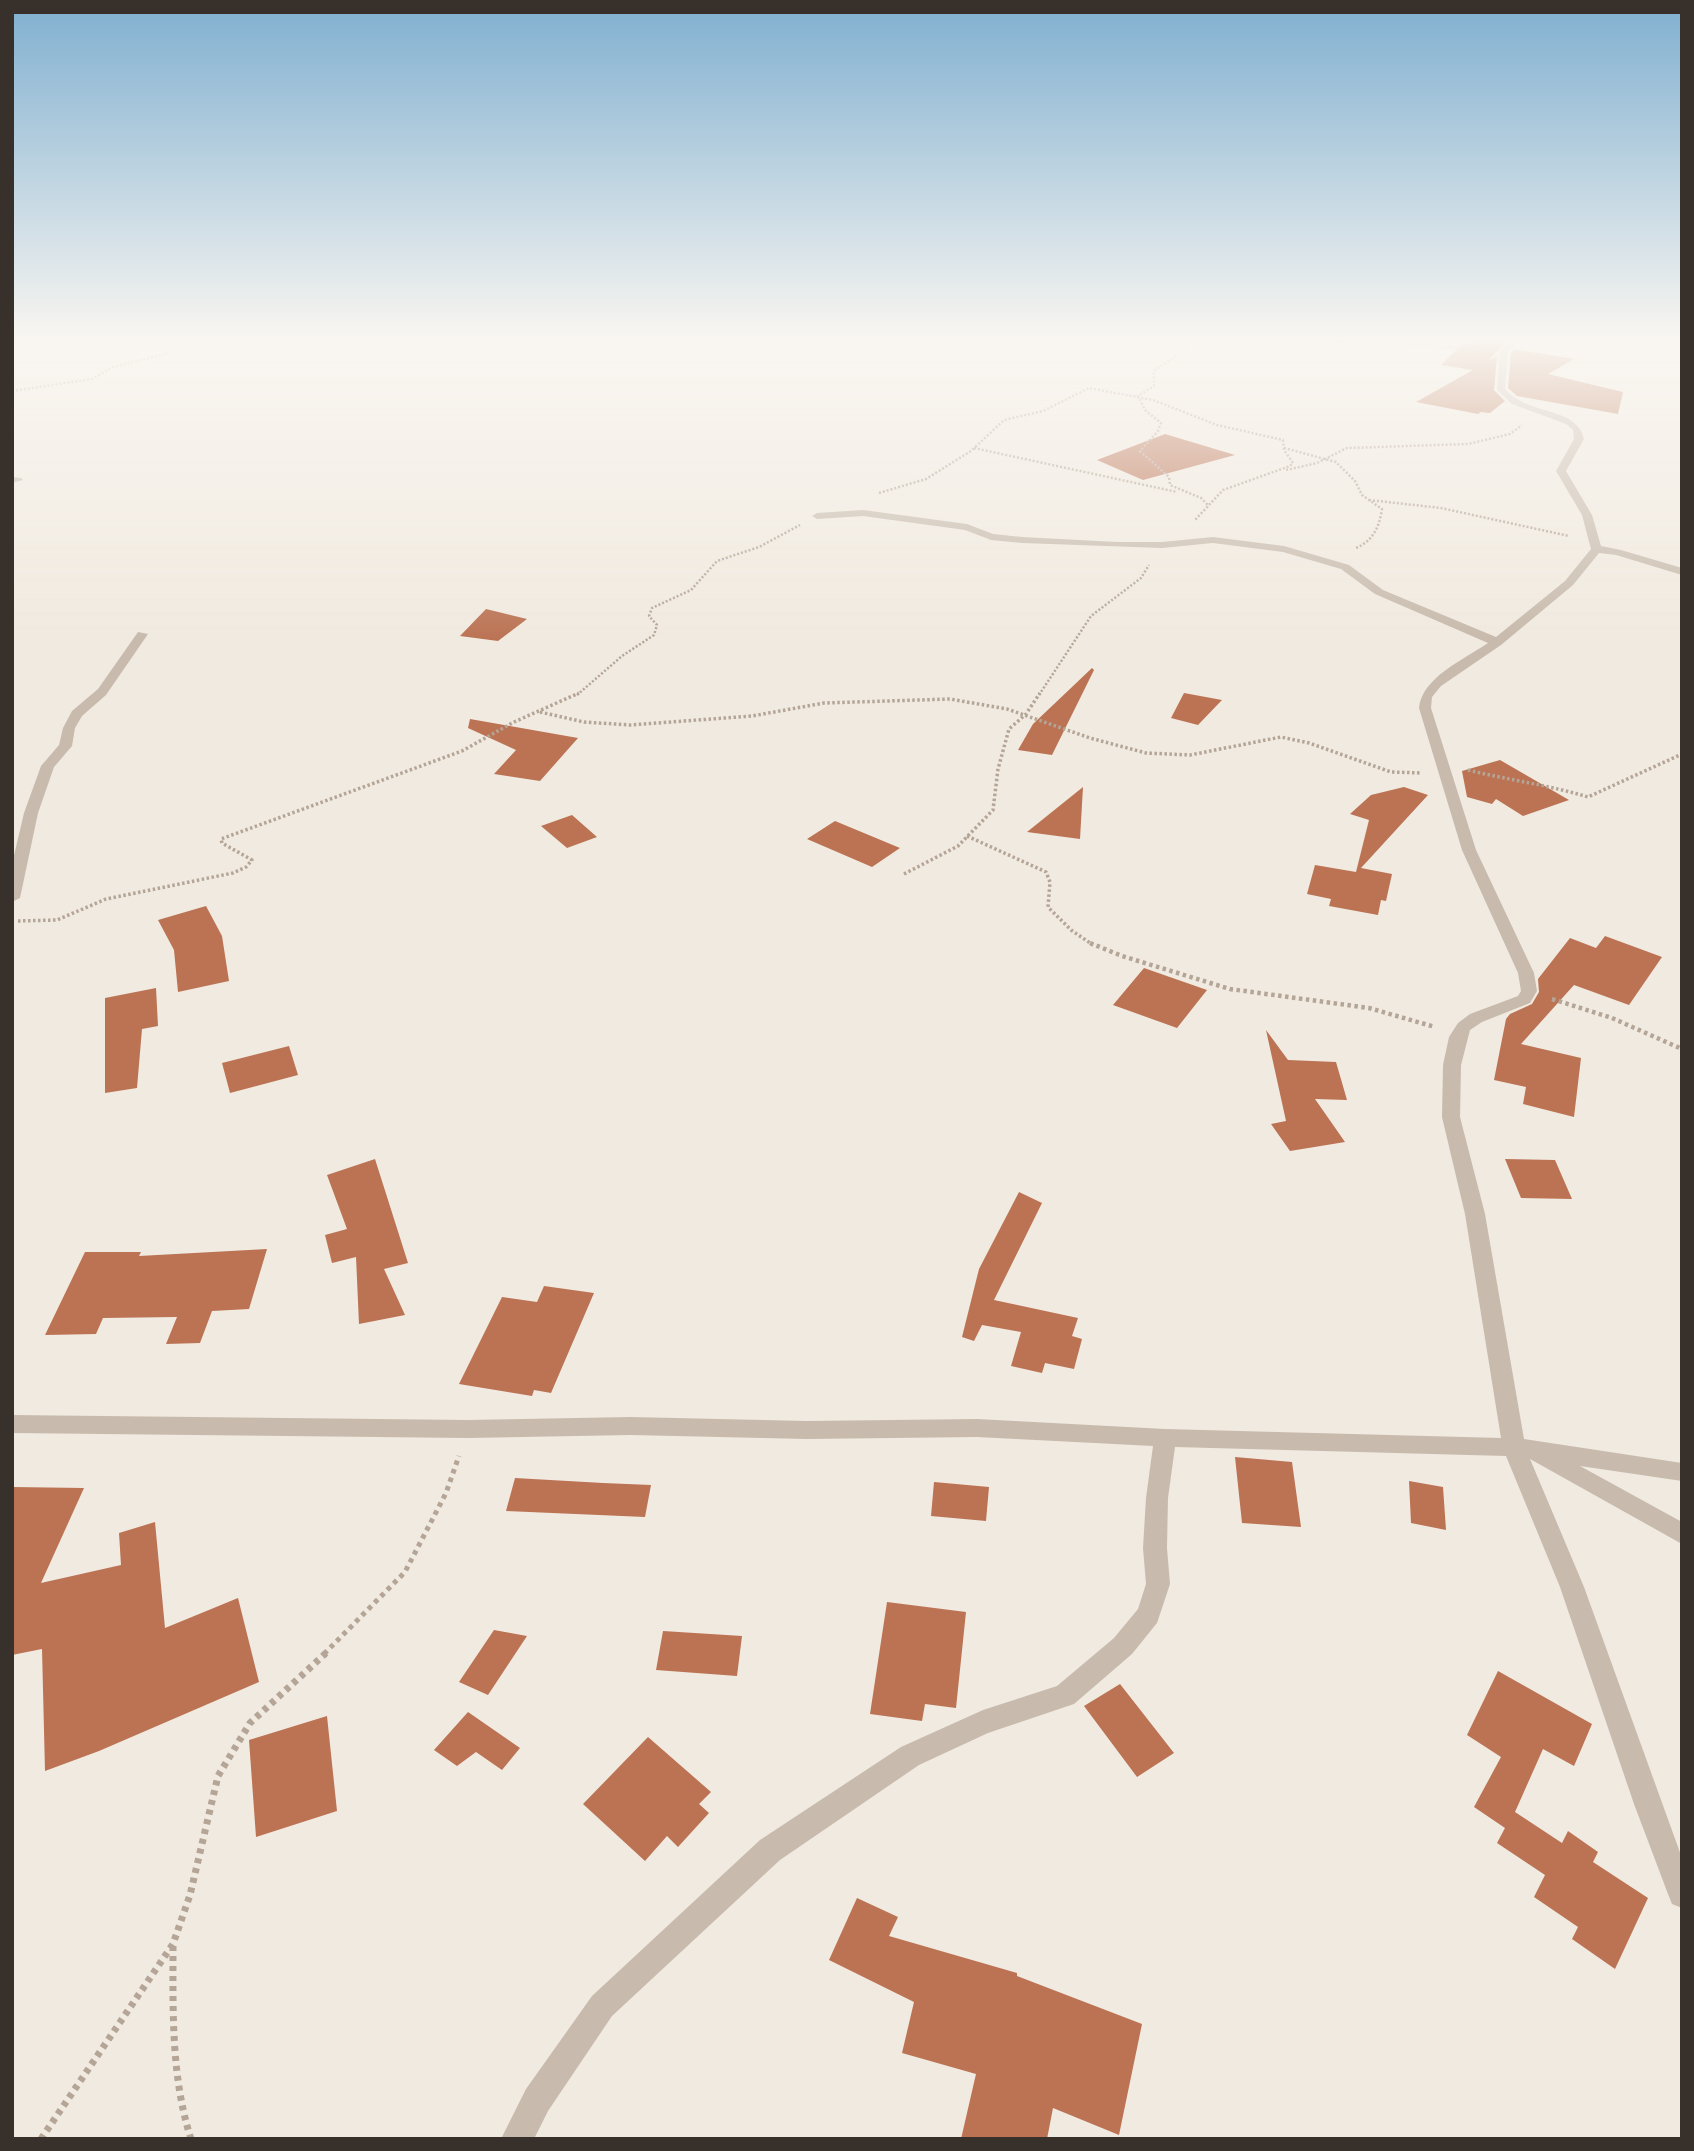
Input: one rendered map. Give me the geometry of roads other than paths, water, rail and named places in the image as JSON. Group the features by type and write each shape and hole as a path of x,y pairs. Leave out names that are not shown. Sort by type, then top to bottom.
{"street":[{"path":"1579,438 1561,471 1587,514 1595,545 1569,583 1497,642 1437,683 1426,697 1424,708 1435,734 1443,770 1469,849 1526,973 1529,991 1524,999 1476,1018 1464,1027 1458,1037 1452,1065 1451,1117 1475,1214 1522,1448 1647,1804 1682,1894"},
{"path":"817,516 863,513 967,527 991,537 1012,540 1162,545 1213,540 1284,549 1345,567 1379,592 1497,642"},
{"path":"1595,545 1682,572"},
{"path":"12,898 31,813 48,766 65,746 69,728 77,714 102,692 142,634"},
{"path":"12,1424 468,1429 631,1426 807,1430 977,1428 1165,1438 1522,1448 1682,1472"},
{"path":"517,2139 537,2100 602,2006 770,1850 910,1756 983,1722 1065,1696 1123,1647 1148,1615 1158,1584 1155,1548 1157,1498 1165,1438"},
{"path":"1522,1448 1682,1534"}]}
